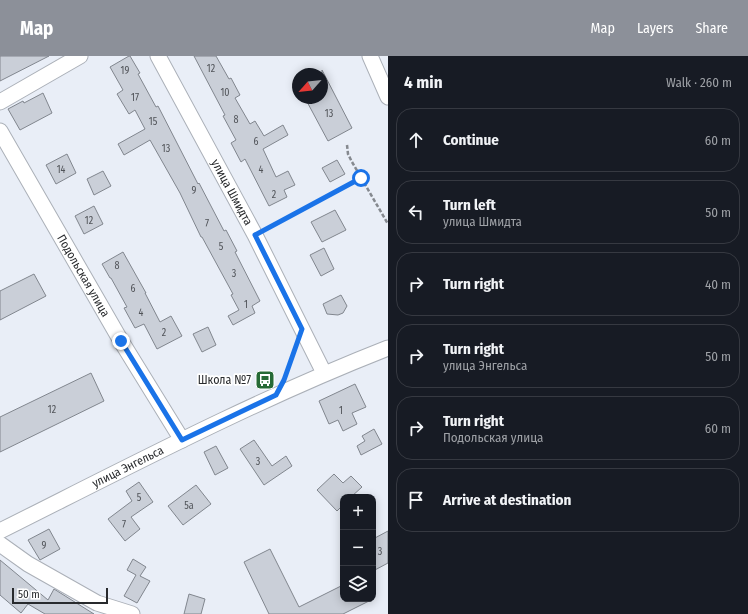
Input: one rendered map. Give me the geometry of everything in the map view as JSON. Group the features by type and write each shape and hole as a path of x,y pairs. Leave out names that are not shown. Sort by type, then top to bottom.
{"street":[{"path":"0,102 80,56"},
{"name":"улица Шмидта","path":"158,56 255,235 324,374"},
{"path":"370,56 388,98"},
{"name":"Подольская улица","path":"0,130 121,341 182,440"},
{"name":"улица Энгельса","path":"0,531 276,395 388,348"},
{"path":"0,544 28,564 97,603 132,614"}],"path":[{"path":"347,145 348,154 388,224"},
{"path":"255,235 361,178"},
{"path":"276,395 284,380 302,329"}],"building":[{"path":"0,56 49,56 0,81"},
{"path":"129,56 140,73 138,74 156,107 158,106 224,231 226,230 237,251 235,252 260,301 252,306 255,313 233,325 228,316 239,310 231,295 233,294 201,237 180,193 150,140 124,155 118,144 145,129 135,110 129,114 117,94 123,90 110,67"},
{"path":"194,56 216,56 229,79 231,78 240,95 235,98 250,124 255,121 264,136 283,125 288,135 263,149 276,177 288,171 295,185 284,190 287,197 269,206 245,159 241,162 231,143 236,140 223,116 225,115"},
{"path":"328,82 352,128 328,141 308,104 328,104"},
{"path":"43,93 52,113 20,130 8,109"},
{"path":"67,154 76,173 56,184 46,165"},
{"path":"337,160 345,174 330,182 322,168"},
{"path":"103,171 111,186 94,195 87,179"},
{"path":"94,206 103,224 84,234 75,216"},
{"path":"335,210 346,230 322,242 311,222"},
{"path":"324,248 334,269 321,276 310,255"},
{"path":"123,252 160,322 171,316 182,336 157,349 144,324 135,328 124,308 127,307 102,264"},
{"path":"34,274 46,296 0,320 0,291"},
{"path":"341,295 347,306 343,313 338,315 327,314 323,304"},
{"path":"208,327 216,345 202,352 193,334"},
{"path":"91,373 104,401 0,452 0,417"},
{"path":"355,384 366,407 352,413 357,424 343,431 338,420 329,424 319,401"},
{"path":"374,429 382,444 361,455 357,446 365,441 362,436"},
{"path":"254,440 272,466 286,456 292,466 264,485 240,449"},
{"path":"216,446 228,468 215,475 204,452"},
{"path":"334,474 343,483 351,476 362,487 354,494 340,494 340,508 337,511 317,490"},
{"path":"139,482 153,502 131,517 140,529 125,541 108,519 132,501 126,491"},
{"path":"196,485 211,504 183,525 168,506"},
{"path":"49,529 60,549 40,560 28,540"},
{"path":"388,531 388,563 376,569 376,566 376,537"},
{"path":"270,549 299,607 340,586 340,602 367,602 343,614 269,614 244,562"},
{"path":"133,559 146,567 140,576 150,581 137,603 124,596 136,575 127,570"},
{"path":"0,560 48,600 54,589 94,614 45,614 28,604 21,613 0,595"},
{"path":"189,594 205,599 201,614 184,614"}],"place":[{"name":"Школа №7","path":"265,380"}],"route":[{"path":"121,341 182,440 276,395 284,380 302,329 255,235 361,178"}]}
